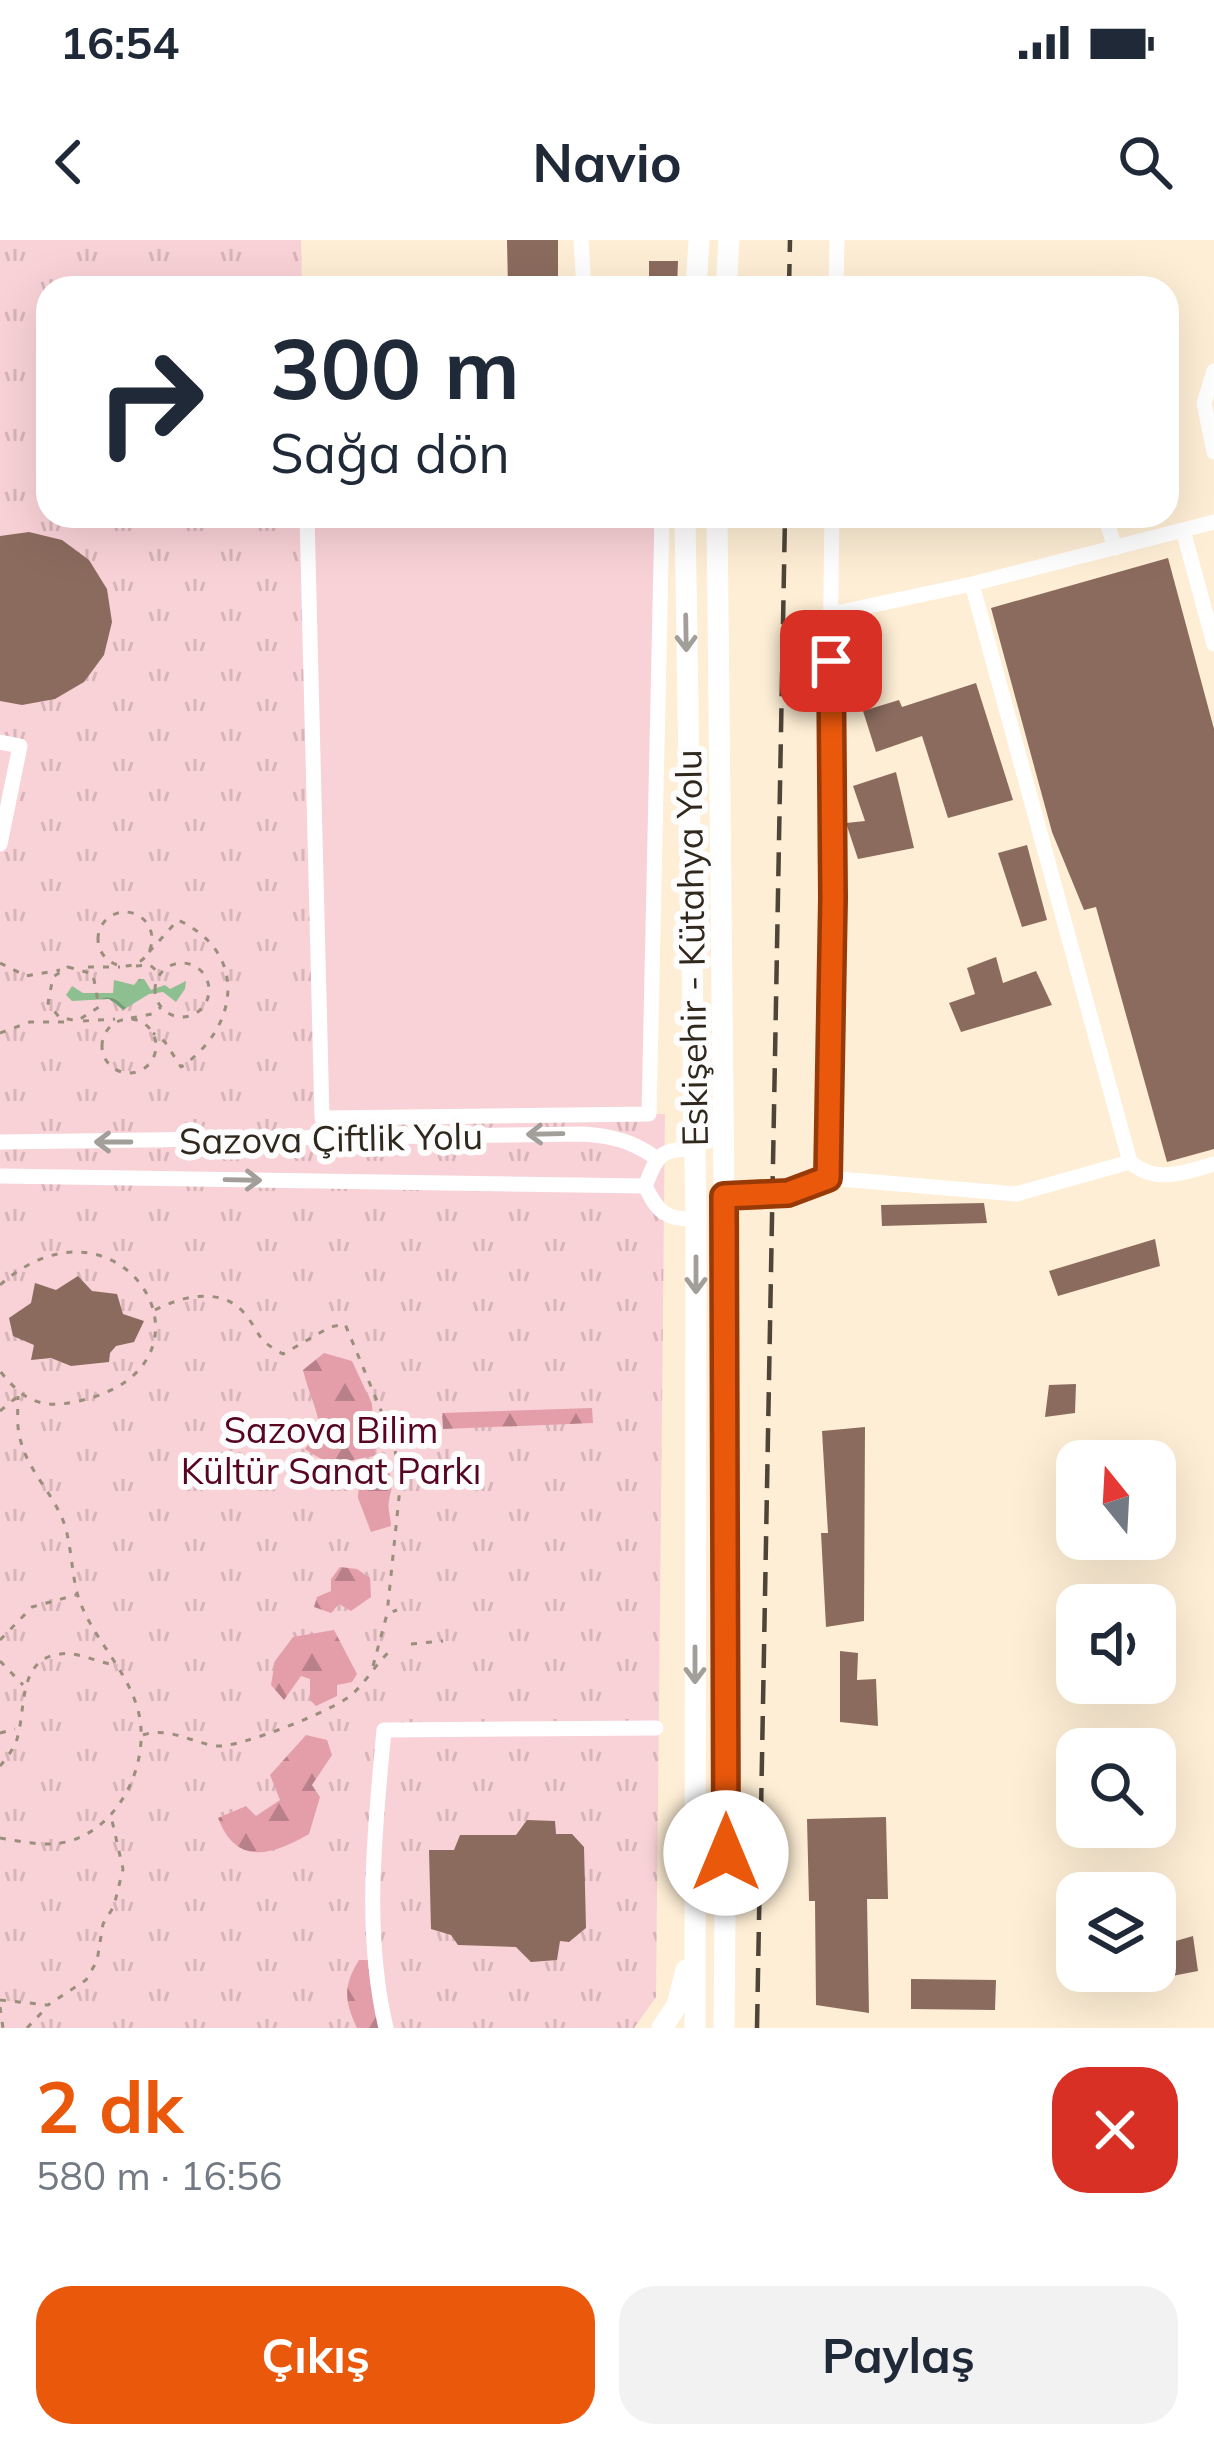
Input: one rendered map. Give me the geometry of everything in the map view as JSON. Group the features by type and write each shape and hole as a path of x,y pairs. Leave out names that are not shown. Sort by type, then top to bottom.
{"highway":[{"path":"697,276 700,240"},
{"path":"727,276 729,240"},
{"name":"Eskişehir - Kütahya Yolu","path":"686,528 696,1219 694,2028"},
{"name":"Eskişehir - Kütahya Yolu","path":"717,528 728,1624 724,2028"},
{"path":"662,2028 684,1987 694,1922"}],"street":[{"path":"581,240 583,276"},
{"path":"836,276 837,240"},
{"path":"1214,371 1204,403 1214,452"},
{"path":"830,614 972,584 1214,522"},
{"path":"307,528 322,1118 649,1114 662,528"},
{"path":"828,1178 832,528"},
{"path":"1109,528 1115,548"},
{"path":"1183,530 1214,644"},
{"path":"972,584 1130,1162 1141,1171 1175,1176 1214,1164"},
{"path":"0,742 20,746 0,844"},
{"name":"Sazova Çiftlik Yolu","path":"0,1142 583,1133 615,1136 656,1158"},
{"path":"694,1150 671,1149 656,1158 645,1186 658,1211 673,1220 696,1219"},
{"path":"724,1196 780,1194 828,1178 1016,1194 1130,1162"},
{"name":"Sazova Çiftlik Yolu","path":"0,1176 645,1186"},
{"path":"386,2028 371,1928 384,1730 656,1728"}],"path":[{"path":"149,952 152,934 144,919 128,912 111,916 99,930 99,948 110,962 128,966 137,964 149,952 178,920 196,928 221,959 228,990 227,1006 212,1039 182,1067 165,1042 140,1021 122,1019 107,1029 101,1046 107,1063 131,1073 148,1066 156,1050 153,1033"},
{"path":"0,963 26,976 68,968 150,965 159,973"},
{"path":"174,964 192,965 208,986 205,1003 192,1015 174,1017 161,1007 156,986 159,973 174,964"},
{"path":"68,968 93,974 98,1001 93,1014 77,1022 59,1017 48,1003 53,977 68,968"},
{"path":"0,1033 30,1022 122,1019 152,1014 161,1007"},
{"path":"0,1286 24,1266 46,1258 98,1253 123,1267 155,1310 154,1345 124,1383 76,1402 18,1396"},
{"path":"155,1310 176,1299 203,1295 228,1301 245,1314 264,1344 284,1354 345,1324 392,1437 401,1478 387,1613 371,1673"},
{"path":"0,1371 18,1396 21,1444 62,1519 78,1594 119,1664 138,1709 141,1735 133,1778 110,1814 72,1840 32,1843 0,1838"},
{"path":"0,1411 18,1396"},
{"path":"0,1640 32,1607 78,1594"},
{"path":"387,1613 397,1610"},
{"path":"410,1644 443,1641"},
{"path":"0,1766 14,1745 24,1685 43,1661 62,1653 119,1664"},
{"path":"141,1735 165,1732 229,1746 320,1714 348,1699 388,1653"},
{"path":"0,1660 24,1685"},
{"path":"0,1733 19,1726"},
{"path":"28,2028 48,2006 86,1979 97,1961 123,1869 110,1814"},
{"path":"3,2028 0,2003 48,2006"}],"green space":[{"name":"Sazova Bilim Kültür Sanat Parkı","path":"0,240 301,240 302,276 36,276 36,528 307,528 323,1117 665,1114 656,1997 634,2028 0,2028"},
{"path":"307,528 662,528 649,1114 322,1118"},
{"path":"324,1353 352,1361 372,1404 375,1456 333,1462 305,1449 320,1431 303,1370"},
{"path":"592,1408 593,1423 443,1429 442,1413"},
{"path":"373,1467 387,1469 391,1478 391,1526 371,1532 358,1498 359,1482"},
{"path":"340,1567 357,1569 370,1578 371,1597 351,1611 339,1604 331,1613 314,1607 317,1597 331,1591 331,1579"},
{"path":"334,1630 357,1674 352,1682 337,1685 337,1696 316,1706 310,1700 310,1679 301,1676 284,1700 271,1685 275,1661 293,1637"},
{"path":"306,1735 327,1740 332,1755 312,1785 320,1797 309,1834 269,1851 245,1850 226,1834 218,1818 246,1806 256,1816 280,1800 270,1775"},
{"path":"359,1960 368,1960 381,2028 357,2028 350,2009 348,1986"}],"water":[{"path":"139,979 151,990 165,985 170,989 186,981 185,989 176,1002 163,992 149,994 123,1010 109,999 72,1001 66,995 72,986 83,993 113,993 114,980 134,985"}],"building":[{"path":"507,240 558,240 558,276 508,276"},
{"path":"649,261 678,261 677,276 649,276"},
{"path":"29,532 62,540 89,560 107,589 112,622 104,655 84,682 55,699 22,705 0,701 0,536"},
{"path":"1168,558 1214,729 1214,1149 1167,1162 1096,907 1084,910 1052,832 991,608"},
{"path":"976,683 1013,800 948,818 922,736 876,752 863,711 899,700 902,707"},
{"path":"896,772 914,848 858,859 846,823 865,821 853,786"},
{"path":"1027,845 1047,920 1022,927 998,853"},
{"path":"996,957 1003,983 1036,971 1052,1005 961,1032 949,1003 975,994 967,968"},
{"path":"984,1203 987,1223 882,1226 881,1205"},
{"path":"1155,1239 1160,1266 1058,1296 1049,1271"},
{"path":"78,1276 92,1291 117,1294 123,1314 144,1321 134,1342 116,1346 109,1362 71,1366 51,1358 31,1360 34,1345 13,1336 9,1318 31,1303 35,1283 56,1290"},
{"path":"1076,1384 1075,1413 1045,1417 1049,1385"},
{"path":"865,1427 864,1621 826,1627 821,1533 828,1533 822,1431"},
{"path":"840,1651 858,1653 857,1680 876,1679 878,1726 840,1722"},
{"path":"886,1817 888,1899 867,1899 869,2013 816,2005 815,1901 809,1901 807,1819"},
{"path":"527,1820 555,1821 556,1834 572,1834 584,1847 586,1928 569,1942 560,1941 557,1960 531,1962 516,1947 458,1945 451,1935 431,1929 429,1850 454,1850 460,1835 516,1835"},
{"path":"1193,1936 1198,1971 1176,1975 1176,1941"},
{"path":"911,1979 996,1980 995,2010 911,2009"}],"railway":[{"path":"789,276 790,240"},
{"path":"757,2028 785,528"}],"route":[{"path":"726,1853 724,1196 772,1196 828,1178 831,661"}]}
